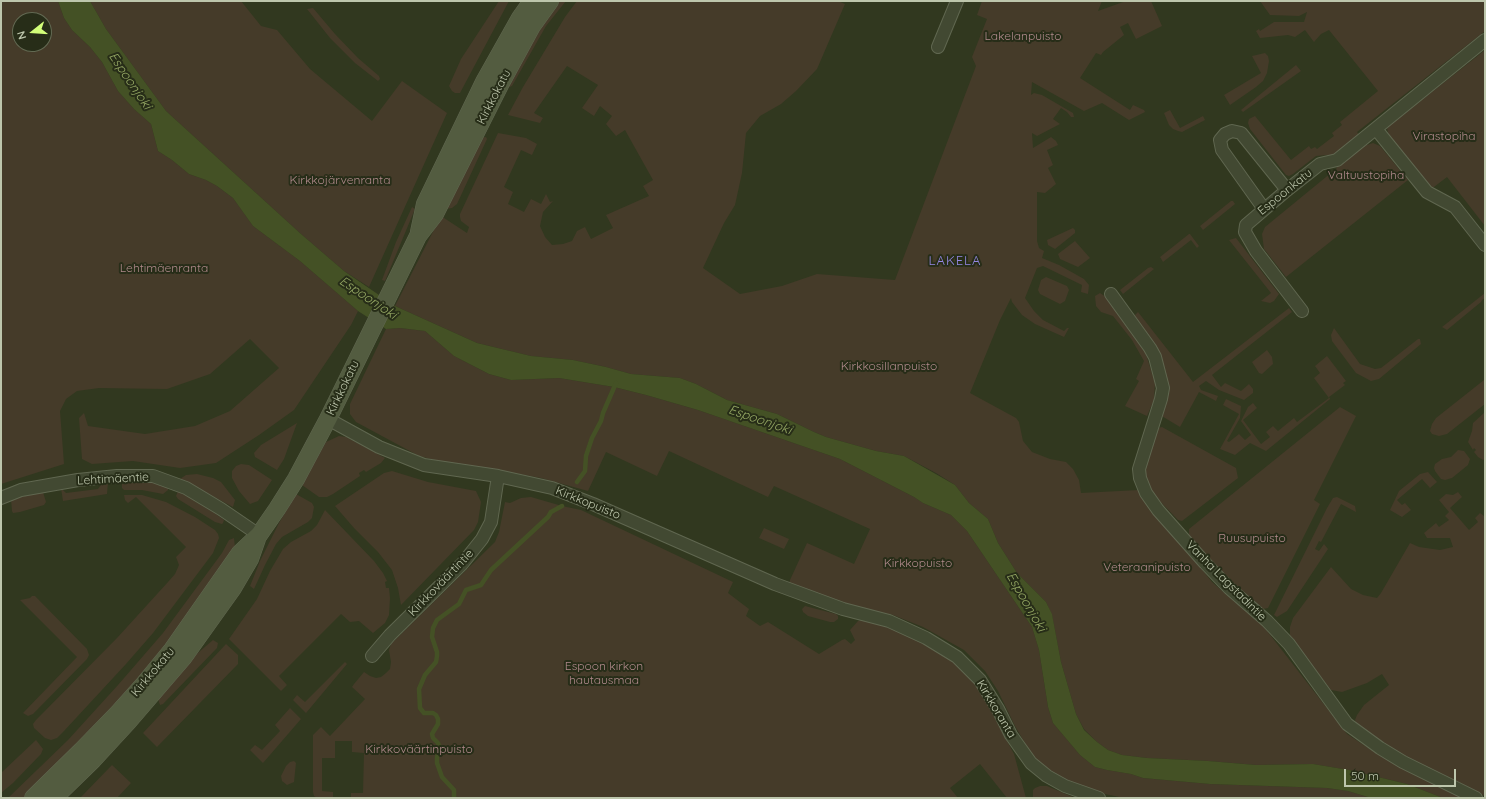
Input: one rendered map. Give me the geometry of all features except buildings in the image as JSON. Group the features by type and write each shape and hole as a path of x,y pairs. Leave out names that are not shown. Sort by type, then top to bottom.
{"main road":[{"name":"Kirkkokatu","path":"32,798 81,752 144,684 172,650 240,552 259,535 278,509 328,419 394,286 418,236 426,204 484,82 520,18 532,1"},
{"name":"Kirkkokatu","path":"418,236 435,214 532,26 550,1"},
{"name":"Kirkkokatu","path":"54,798 93,760 183,658 233,588 250,559 259,535"}],"street":[{"path":"938,47 957,1"},
{"name":"Espoonkatu","path":"1302,312 1256,251 1245,232 1246,225 1320,164 1337,160 1485,40"},
{"path":"1376,129 1427,192 1455,207 1485,245"},
{"path":"1264,209 1222,150 1220,140 1224,134 1232,131 1241,133 1287,190"},
{"name":"Vanha Lagstadintie","path":"1111,294 1155,357 1162,388 1162,399 1139,469 1140,478 1146,493 1158,510 1204,563 1267,621 1289,644 1347,724 1380,748 1403,762 1476,798"},
{"name":"Kirkkopuisto","path":"328,419 379,447 424,465 498,476 552,488 586,501 775,584 844,609"},
{"name":"Lehtimäentie","path":"1,498 21,490 78,480 117,476 153,476 186,488 222,509 259,535"},
{"name":"Kirkkoväärtintie","path":"372,656 390,635 462,564 482,539 490,522 498,476"},
{"name":"Kirkkoranta","path":"844,609 889,621 926,638 957,657 980,680 998,709 1011,735 1031,763 1047,776 1065,786 1099,798"}],"green space":[{"name":"Lehtimäenranta","path":"1,1 58,1 64,18 72,30 90,47 102,62 118,91 134,109 151,124 158,151 189,174 217,186 233,198 253,226 300,261 358,311 351,325 294,410 216,463 180,468 133,461 92,464 82,459 79,418 84,413 88,426 145,434 195,426 230,411 279,368 250,339 210,374 167,389 99,388 77,391 66,399 60,411 64,464 1,484"},
{"name":"Kirkkojärvenranta","path":"90,1 241,1 261,26 277,30 310,69 372,121 402,81 447,113 369,287 344,271 301,234 166,111 106,29"},
{"path":"499,1 509,1 460,93 455,93 449,86 461,59"},
{"path":"556,1 566,1 546,26 512,86 507,88"},
{"name":"Kirkkosillanpuisto","path":"577,1 838,1 845,4 817,69 781,104 760,116 746,133 742,173 735,205 724,223 703,268 740,294 782,286 817,274 895,280 976,66 972,57 987,19 977,15 982,1 1102,1 1098,11 1126,1 1151,1 1162,26 1136,39 1128,23 1120,27 1124,35 1101,55 1096,53 1080,78 1130,110 1133,105 1144,110 1145,112 1129,120 1102,103 1084,111 1032,82 1031,95 1034,93 1042,95 1073,113 1074,117 1071,117 1061,108 1053,119 1060,124 1037,136 1032,133 1033,148 1051,137 1058,145 1047,150 1053,165 1048,168 1056,184 1045,193 1037,192 1037,241 1039,248 1044,251 1042,258 1059,265 1084,279 1089,285 1088,294 1081,292 1082,285 1043,266 1037,268 1025,298 1034,311 1043,320 1064,331 1069,328 1064,337 1035,324 1022,315 1012,302 1011,298 1000,320 970,393 1016,418 1019,422 1023,441 1032,452 1050,459 1066,462 1073,469 1079,480 1081,493 1139,490 1212,582 1236,603 1247,609 1257,618 1347,734 1376,753 1468,798 1443,798 1407,784 1349,770 1313,764 1256,765 1147,758 1122,755 1108,750 1097,742 1084,729 1076,714 1061,662 1052,615 1046,602 1017,573 998,543 988,519 969,503 955,485 936,473 904,456 876,451 826,437 777,414 727,400 696,384 680,378 631,374 573,360 531,356 477,343 395,306 441,216 467,233 469,227 461,221 460,214 498,133 526,138 537,144 532,155 521,150 504,187 513,192 508,204 524,212 531,199 541,204 546,194 550,202 553,201 543,212 540,226 545,237 552,245 572,241 577,231 585,227 591,239 613,228 606,215 649,196 643,186 653,180 625,130 616,136 606,124 612,116 600,106 594,116 582,108 598,85 567,66 534,113 543,118 540,123 508,115 565,17"},
{"name":"Valtuustopiha","path":"1260,1 1485,1 1485,31 1357,132 1367,145 1373,143 1380,146 1408,180 1286,277 1264,249 1262,234 1265,227 1337,168 1327,155 1316,156 1293,174 1289,176 1286,175 1250,129 1248,123 1249,119 1255,116 1291,160 1309,146 1311,149 1315,147 1317,149 1334,136 1332,133 1342,125 1340,122 1378,91 1329,30 1321,34 1314,42 1305,30 1295,37 1288,35 1260,38 1256,31 1259,29 1260,31 1274,22 1304,22 1307,12 1299,16 1270,15"},
{"path":"313,8 358,58 379,76 380,79 378,81 355,63 330,38 307,9"},
{"name":"Virastopiha","path":"1485,50 1485,226 1447,177 1430,190 1389,137 1387,128 1388,122 1400,112 1403,115"},
{"path":"1265,53 1268,56 1269,61 1267,73 1263,81 1230,105 1224,95 1261,73 1252,56"},
{"path":"1296,65 1301,71 1243,112 1241,110"},
{"path":"1170,110 1180,128 1203,116 1205,120 1182,132 1178,131 1169,125 1164,113"},
{"path":"486,137 487,139 457,204 452,208 446,209 480,138"},
{"path":"1231,201 1235,204 1203,230 1200,226"},
{"path":"412,207 415,209 385,281 382,280 396,242"},
{"path":"1073,228 1075,233 1055,249 1048,245 1047,240"},
{"path":"1189,234 1199,246 1197,248 1191,240 1163,262 1160,257"},
{"path":"1236,238 1279,294 1274,301 1270,303 1261,301 1271,293 1229,240"},
{"path":"1075,241 1090,258 1078,267 1060,259 1058,254"},
{"path":"1151,267 1154,269 1123,294 1120,290"},
{"path":"1046,277 1067,286 1069,290 1065,301 1060,304 1040,294 1038,290 1041,280"},
{"path":"1100,293 1109,299 1145,351 1155,383 1154,400 1147,416 1125,406 1139,381 1136,379 1144,361 1132,340 1113,316 1101,312 1096,306 1095,296"},
{"path":"1485,293 1485,298 1481,302 1447,330 1442,327"},
{"path":"1289,308 1292,312 1212,375 1221,387 1225,383 1241,391 1249,384 1253,389 1253,393 1244,400 1219,390 1206,381 1199,386 1201,390 1218,396 1216,401 1199,392 1180,427 1160,415 1165,398 1136,319 1135,315 1138,312 1193,382"},
{"name":"Kirkkopuisto","path":"400,328 425,331 454,356 489,374 511,380 559,378 614,387 698,410 840,459 923,503 951,515 967,531 1032,627 1039,650 1048,707 1053,723 1080,755 1095,767 1131,774 1143,778 1210,784 1327,788 1348,791 1371,798 1124,798 1100,793 1059,777 1033,757 1015,726 998,691 985,671 964,650 923,627 893,615 850,606 789,584 807,543 854,564 870,529 774,486 768,497 669,451 657,476 606,452 588,491 541,478 481,467 455,465 419,456 356,422 350,414 350,404 386,329"},
{"path":"1334,328 1360,364 1375,369 1381,368 1418,339 1420,339 1421,344 1379,379 1371,381 1356,373 1332,341 1331,335"},
{"path":"1267,350 1272,357 1273,364 1262,374 1259,373 1252,362"},
{"path":"1327,356 1346,381 1343,383 1345,385 1329,397 1330,399 1266,451 1250,443 1235,455 1220,449 1239,414 1223,405 1226,399 1241,406 1240,418 1227,441 1229,442 1239,434 1245,440 1251,435 1241,421 1248,407 1253,403 1257,408 1243,420 1261,444 1270,437 1266,432 1273,426 1278,431 1294,418 1297,422 1329,398 1314,378 1320,373 1315,366"},
{"path":"1484,380 1485,404 1447,434 1439,436 1432,434 1430,431 1436,418"},
{"name":"Ruusupuisto","path":"1340,407 1356,416 1314,500 1320,504 1268,608 1263,609 1251,600 1196,548 1189,536 1189,529"},
{"path":"1485,412 1485,459 1483,460 1478,457 1474,452 1476,450 1474,448 1473,450 1468,442 1473,423"},
{"path":"297,423 284,459 277,470 255,457 254,453 261,445"},
{"path":"1162,427 1236,468 1238,478 1182,521 1178,520 1151,492 1144,472 1158,428"},
{"path":"339,436 346,437 385,458 381,463 366,472 364,470 359,473 360,476 333,494 327,497 319,497 302,485 326,442"},
{"path":"1458,450 1464,451 1470,459 1468,465 1452,478 1445,480 1441,479 1435,471 1435,464 1442,459 1451,457"},
{"path":"241,464 249,465 272,480 258,501 250,504 239,491 232,478 232,471 236,466"},
{"path":"392,471 428,482 476,491 481,502 478,522 474,530 401,605 398,588 392,570 378,552 335,506 384,473"},
{"path":"1428,472 1437,482 1430,488 1422,479 1397,500 1402,505 1405,503 1411,510 1402,517 1390,510 1399,491 1420,474"},
{"path":"197,474 213,478 221,482 235,500 233,507 180,479 186,475"},
{"path":"136,481 168,487 168,490 163,494 142,490 124,490 122,488 122,484 124,482"},
{"path":"103,482 108,482 107,494 63,501 61,488 66,493 98,489"},
{"path":"178,491 216,514 224,520 223,523 215,522 178,499 176,496"},
{"path":"43,492 46,502 44,505 13,513 11,499"},
{"path":"1458,492 1462,497 1450,508 1469,530 1478,522 1475,518 1480,513 1484,516 1485,515 1485,796 1392,750 1357,725 1355,720 1364,705 1389,685 1382,674 1367,683 1342,692 1331,690 1290,637 1290,627 1293,618 1331,567 1351,589 1363,595 1377,598 1410,543 1419,547 1440,550 1453,547 1450,538 1427,538 1424,533 1436,523 1439,527 1449,520 1445,516 1449,512 1439,500 1446,494 1453,495"},
{"path":"296,494 312,503 314,507 312,518 308,522 282,537 276,544 254,589 250,586 260,561 279,523"},
{"path":"124,495 142,495 166,502 195,517 215,530 219,538 213,553 153,633 64,731 57,738 51,740 45,738 34,728 33,724 117,638 175,574 179,565 176,557 186,547 136,497 128,503 125,500"},
{"name":"Espoon kirkon hautausmaa","path":"531,497 581,510 733,582 728,593 749,609 746,616 760,626 768,622 819,654 845,639 851,644 855,640 850,630 858,621 863,619 893,628 934,649 953,661 972,679 983,696 1014,754 1026,798 1007,798 980,764 950,788 958,798 351,798 351,793 363,793 364,753 352,752 352,741 335,741 335,758 322,758 322,791 333,792 333,798 317,798 314,796 313,735 321,727 330,736 365,699 352,687 354,684 364,672 376,678 381,677 390,669 391,662 389,650 391,644 495,542 499,532 505,502 510,503 521,498"},
{"path":"1337,497 1355,506 1356,512 1341,504 1321,542 1319,541 1315,549 1319,551 1324,544 1328,549 1287,611 1277,617 1274,615 1327,508 1333,498"},
{"path":"325,510 374,561 383,573 387,581 385,582 386,588 389,588 389,615 385,623 373,633 359,621 350,622 341,614 279,676 287,685 281,691 229,639 257,599 270,571 283,549 291,542 311,531 317,525"},
{"path":"764,528 789,539 784,549 759,538"},
{"path":"234,538 235,548 230,556 134,688 25,798 8,798 68,740 118,685 163,633 222,553 229,540"},
{"path":"35,596 87,649 89,655 87,659 33,714 28,716 23,713 77,657 20,600 30,598"},
{"path":"805,606 836,614 838,619 834,622 830,622 808,616 802,609"},
{"path":"213,640 218,643 217,648 163,704 160,705 158,699 185,664"},
{"path":"226,644 238,655 238,664 157,747 143,733"},
{"path":"345,662 347,664 306,713 293,700 297,695 305,702"},
{"path":"290,708 301,719 263,763 250,750 255,745 262,750 280,731 275,725"},
{"path":"36,740 43,749 41,754 13,783 1,793 1,773"},
{"path":"294,761 296,763 294,782 287,785 282,781 281,776 286,766 290,762"},
{"path":"112,765 131,783 117,798 80,798"},
{"path":"1040,786 1047,786 1075,798 1033,798 1033,790"}],"water":[{"name":"Espoonjoki","path":"58,1 90,1 106,29 166,111 301,234 344,271 395,306 477,343 531,356 573,360 631,374 680,378 696,384 727,400 777,414 826,437 876,451 904,456 955,485 969,503 988,519 998,543 1017,573 1046,602 1052,614 1061,662 1076,714 1084,730 1108,750 1122,755 1147,758 1256,765 1313,764 1349,770 1407,784 1443,798 1371,798 1348,791 1327,788 1210,784 1143,778 1131,774 1095,767 1080,755 1053,723 1048,707 1039,650 1032,627 967,531 951,515 923,503 840,459 698,410 614,387 559,378 511,380 489,374 454,356 425,331 400,328 386,329 358,311 300,261 253,226 233,198 206,180 189,174 158,151 151,124 134,109 118,91 102,62 90,47 72,30 64,18"}],"waterway":[{"path":"577,482 585,471 586,456 592,438 601,421 616,383"},
{"path":"454,798 454,790 442,777 437,763 437,757 440,749 432,734 438,724 438,719 433,713 424,713 420,708 419,689 425,675 436,662 437,656 432,637 433,628 437,620 459,604 466,590 481,585 491,570 548,517 551,512 562,506"}],"district":[{"name":"LAKELA","path":"955,261"}],"park label":[{"name":"Lakelanpuisto","path":"1023,36"},
{"name":"Veteraanipuisto","path":"1147,567"},
{"name":"Kirkkoväärtinpuisto","path":"419,749"}]}
